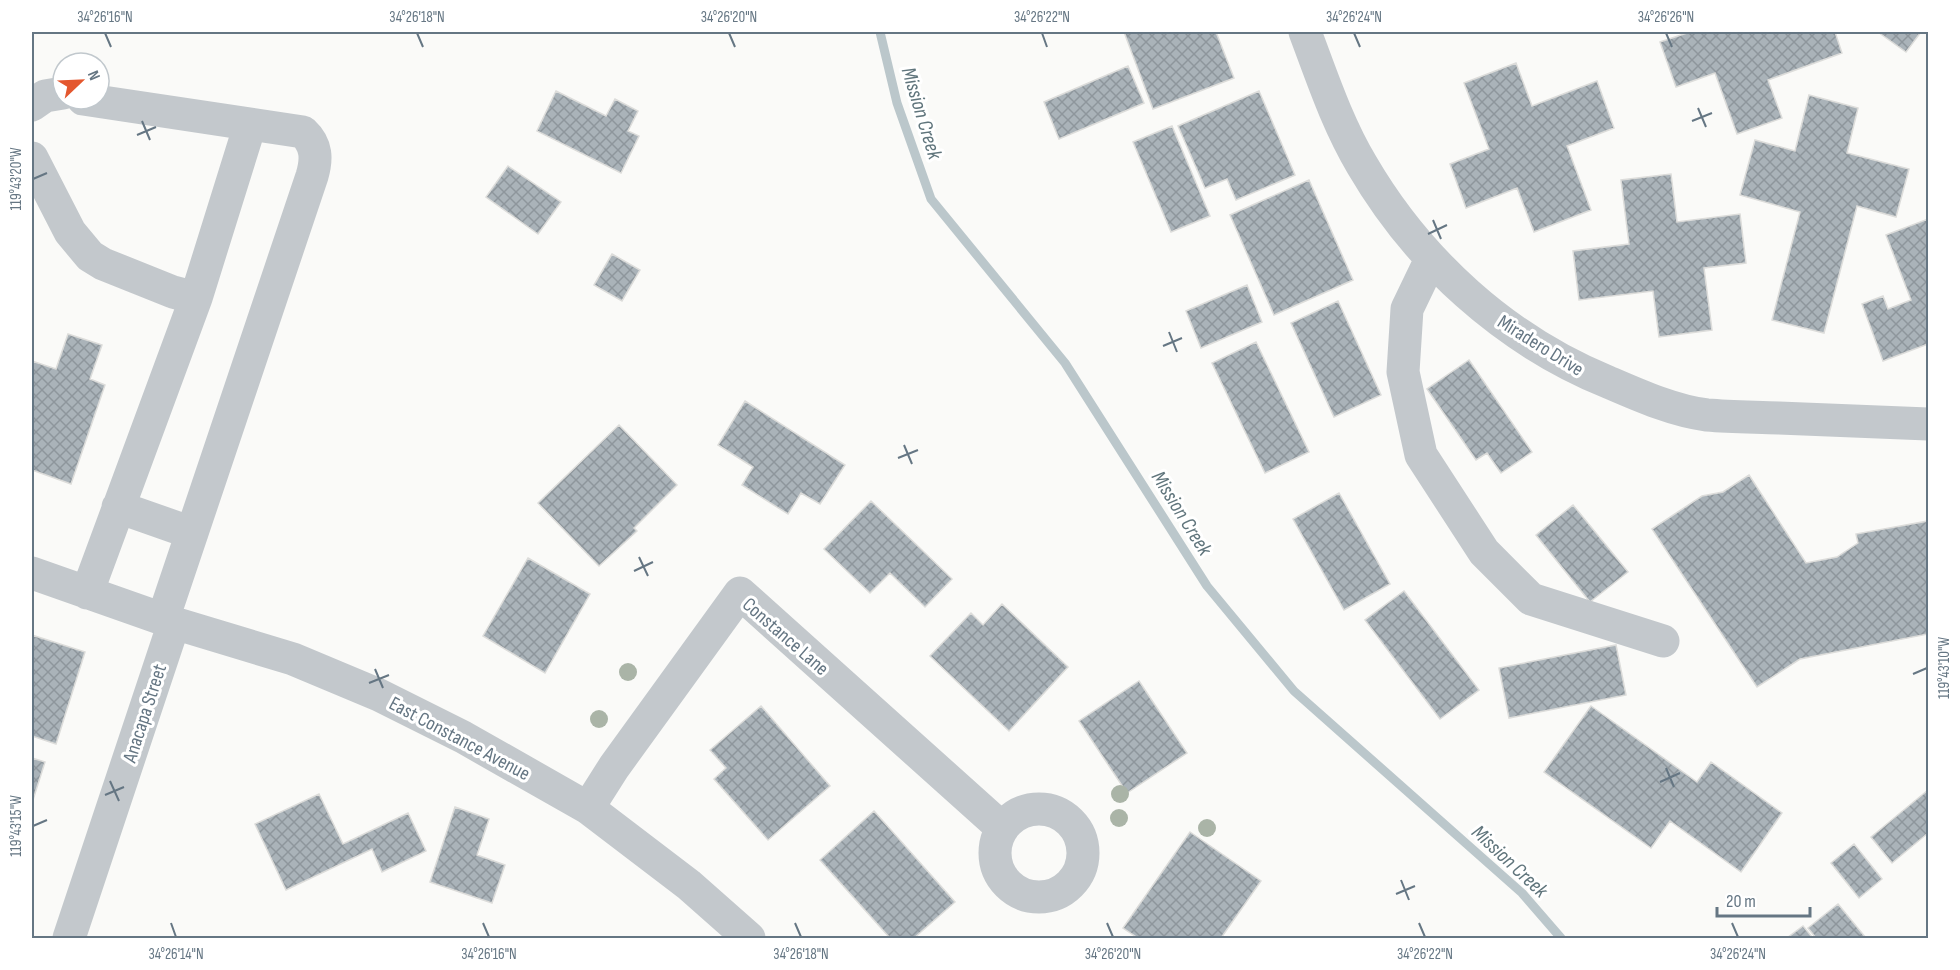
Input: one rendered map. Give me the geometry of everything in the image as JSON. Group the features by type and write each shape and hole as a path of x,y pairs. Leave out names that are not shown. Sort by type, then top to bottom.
{"street":[{"name":"Miradero Drive","path":"1305,32 1336,115 1361,164 1390,209 1431,259 1477,302 1535,346 1583,372 1650,400 1705,414 1929,424"},
{"path":"32,105 45,96 51,95"},
{"path":"87,593 196,298 250,125 111,103"},
{"name":"Anacapa Street","path":"69,939 168,621 192,533 316,162 311,141 303,132 250,125"},
{"path":"32,158 70,231 90,256 103,264 153,284 196,298"},
{"path":"1431,259 1407,309 1403,372 1421,455 1484,552 1531,599 1663,641"},
{"path":"118,507 192,533"},
{"name":"East Constance Avenue","path":"32,573 168,621 293,659 379,695 463,737 588,808 689,885 748,939"},
{"name":"Constance Lane","path":"588,808 614,767 740,593 1002,828"}],"building":[{"path":"1124,32 1216,32 1234,78 1153,109"},
{"path":"1690,32 1835,32 1842,53 1768,80 1782,118 1737,134 1715,73 1676,87 1660,42"},
{"path":"1878,32 1921,32 1906,52"},
{"path":"1516,63 1532,106 1597,81 1614,128 1567,146 1591,210 1534,232 1517,188 1466,208 1450,164 1489,149 1464,83"},
{"path":"1128,66 1144,103 1059,139 1044,102"},
{"path":"556,91 606,116 615,99 638,111 628,131 639,136 621,173 537,131"},
{"path":"1259,91 1295,175 1236,200 1227,179 1205,188 1178,126"},
{"path":"1809,95 1858,108 1847,153 1909,169 1896,217 1857,206 1824,333 1772,320 1800,212 1740,195 1755,140 1795,151"},
{"path":"1172,126 1210,216 1171,232 1133,142"},
{"path":"508,166 561,202 538,234 486,197"},
{"path":"1671,174 1677,222 1740,214 1746,263 1704,268 1712,330 1659,337 1653,291 1579,300 1573,251 1629,244 1621,180"},
{"path":"1309,180 1353,280 1274,315 1230,215"},
{"path":"1928,219 1928,344 1883,361 1862,304 1883,296 1888,309 1911,300 1886,235"},
{"path":"612,254 640,270 622,301 594,285"},
{"path":"1247,285 1262,322 1201,348 1186,311"},
{"path":"1338,301 1381,395 1334,417 1291,323"},
{"path":"68,334 102,345 90,379 105,385 71,484 32,470 32,361 56,369"},
{"path":"1256,342 1309,452 1265,473 1212,363"},
{"path":"1469,360 1532,452 1501,473 1487,453 1476,460 1427,389"},
{"path":"745,401 845,465 820,504 801,493 788,514 742,485 753,467 718,445"},
{"path":"619,425 677,485 634,528 637,531 599,566 538,503"},
{"path":"1749,475 1806,563 1837,557 1858,543 1856,534 1928,521 1928,634 1800,659 1757,687 1652,529 1702,496 1723,492"},
{"path":"1339,493 1390,584 1344,610 1293,519"},
{"path":"871,501 952,579 925,607 890,573 870,593 824,549"},
{"path":"1573,505 1628,572 1590,602 1536,535"},
{"path":"528,558 590,594 545,673 483,636"},
{"path":"1404,591 1479,690 1440,719 1365,620"},
{"path":"1002,604 1068,667 1009,731 930,656 971,613 983,625"},
{"path":"32,635 85,652 56,744 32,736"},
{"path":"1616,645 1626,695 1509,718 1499,668"},
{"path":"1139,681 1187,753 1127,793 1079,721"},
{"path":"761,706 830,786 768,840 714,779 726,768 710,750"},
{"path":"1591,706 1697,782 1711,762 1782,813 1741,872 1670,821 1651,848 1544,772"},
{"path":"32,758 45,762 32,803"},
{"path":"1928,790 1928,833 1892,863 1871,837"},
{"path":"319,794 343,844 408,813 426,851 382,872 372,849 286,890 255,824"},
{"path":"455,807 489,819 477,855 505,865 492,903 430,882"},
{"path":"874,811 955,902 914,938 890,938 820,860"},
{"path":"1190,832 1261,881 1221,938 1138,938 1123,928"},
{"path":"1854,844 1882,879 1859,898 1831,863"},
{"path":"1838,904 1866,938 1816,938 1808,928"},
{"path":"1803,926 1812,937 1787,938"}],"waterway":[{"name":"Mission Creek","path":"880,32 897,103 931,199 1065,363 1207,586 1294,691 1522,893 1561,938"}]}
